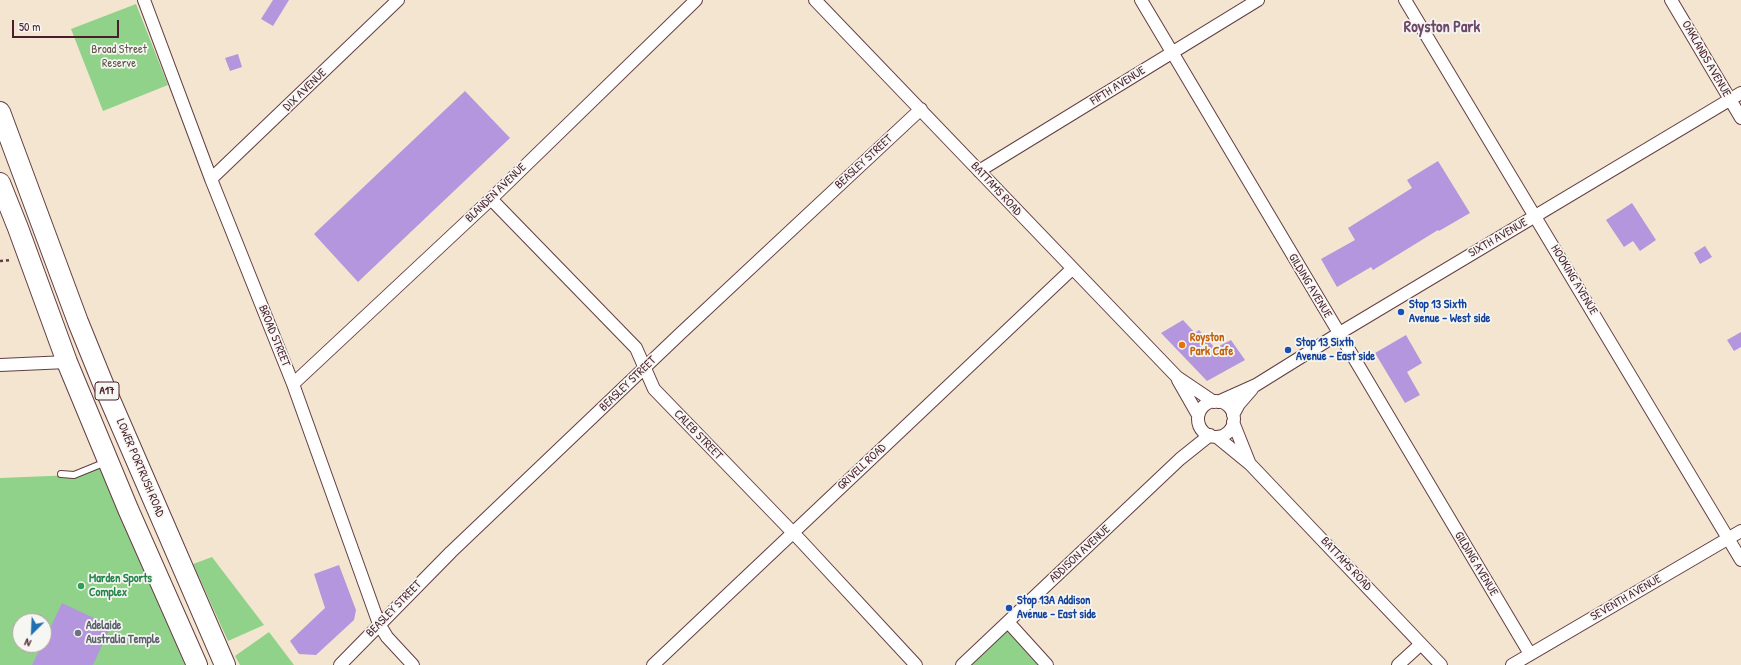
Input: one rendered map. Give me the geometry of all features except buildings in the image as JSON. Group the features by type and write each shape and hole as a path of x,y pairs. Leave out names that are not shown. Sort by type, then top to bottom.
{"highway":[{"name":"LOWER PORTRUSH ROAD","path":"0,112 78,322 219,660"},
{"name":"A17","path":"0,183 67,362 197,665"},
{"path":"78,322 76,337 67,362 88,373 104,386"}],"street":[{"name":"BROAD STREET","path":"144,0 211,179 293,384 379,624 387,637 413,665"},
{"name":"DIX AVENUE","path":"211,179 398,0"},
{"name":"BLANDEN AVENUE","path":"293,384 490,199 696,0"},
{"name":"BATTAMS ROAD","path":"815,0 1177,377 1216,402"},
{"name":"GILDING AVENUE","path":"1141,0 1338,334 1530,654"},
{"name":"FIFTH AVENUE","path":"979,171 1258,0"},
{"name":"HOOKING AVENUE","path":"1405,0 1536,216 1741,560"},
{"name":"OAKLANDS AVENUE","path":"1671,0 1741,118"},
{"name":"SIXTH AVENUE","path":"1216,402 1256,385 1338,334 1741,93"},
{"name":"BEASLEY STREET","path":"340,665 450,552 921,109"},
{"name":"CALEB STREET","path":"490,199 636,348 654,389 916,665"},
{"name":"GRIVELL ROAD","path":"653,665 1072,269"},
{"path":"0,365 67,362"},
{"name":"BATTAMS ROAD","path":"1177,377 1198,415"},
{"name":"SIXTH AVENUE","path":"1233,419 1239,404 1256,385"},
{"path":"1216,402 1223,403 1230,408 1233,419 1228,432 1209,434 1198,418 1198,415 1204,406 1216,402"},
{"name":"BATTAMS ROAD","path":"1233,419 1250,464"},
{"name":"BATTAMS ROAD","path":"1209,434 1250,464 1441,665"},
{"name":"ADDISON AVENUE","path":"962,665 1180,459 1209,434"},
{"name":"SEVENTH AVENUE","path":"1512,665 1741,532"},
{"path":"1008,622 1047,665"},
{"path":"1398,665 1421,644"}],"lane":[{"path":"61,474 74,475 109,461"}],"path":[{"path":"0,261 11,260"}],"green space":[{"name":"Broad Street Reserve","path":"136,4 168,85 103,111 71,29"},
{"name":"Marden Sports Complex","path":"109,461 197,665 0,665 0,478 74,475"},
{"path":"212,557 264,625 228,641 193,564"},
{"path":"1008,622 1047,665 962,665"},
{"path":"269,632 294,665 240,665 235,656"}],"place":[{"name":"Stop 13 Sixth Avenue - West side","path":"1401,312"},
{"name":"Royston Park Cafe","path":"1182,345"},
{"name":"Stop 13 Sixth Avenue - East side","path":"1288,350"},
{"name":"Marden Sports Complex","path":"81,586"},
{"name":"Stop 13A Addison Avenue - East side","path":"1009,608"},
{"name":"Adelaide Australia Temple","path":"78,633"}],"district":[{"name":"Royston Park","path":"1442,28"}]}
